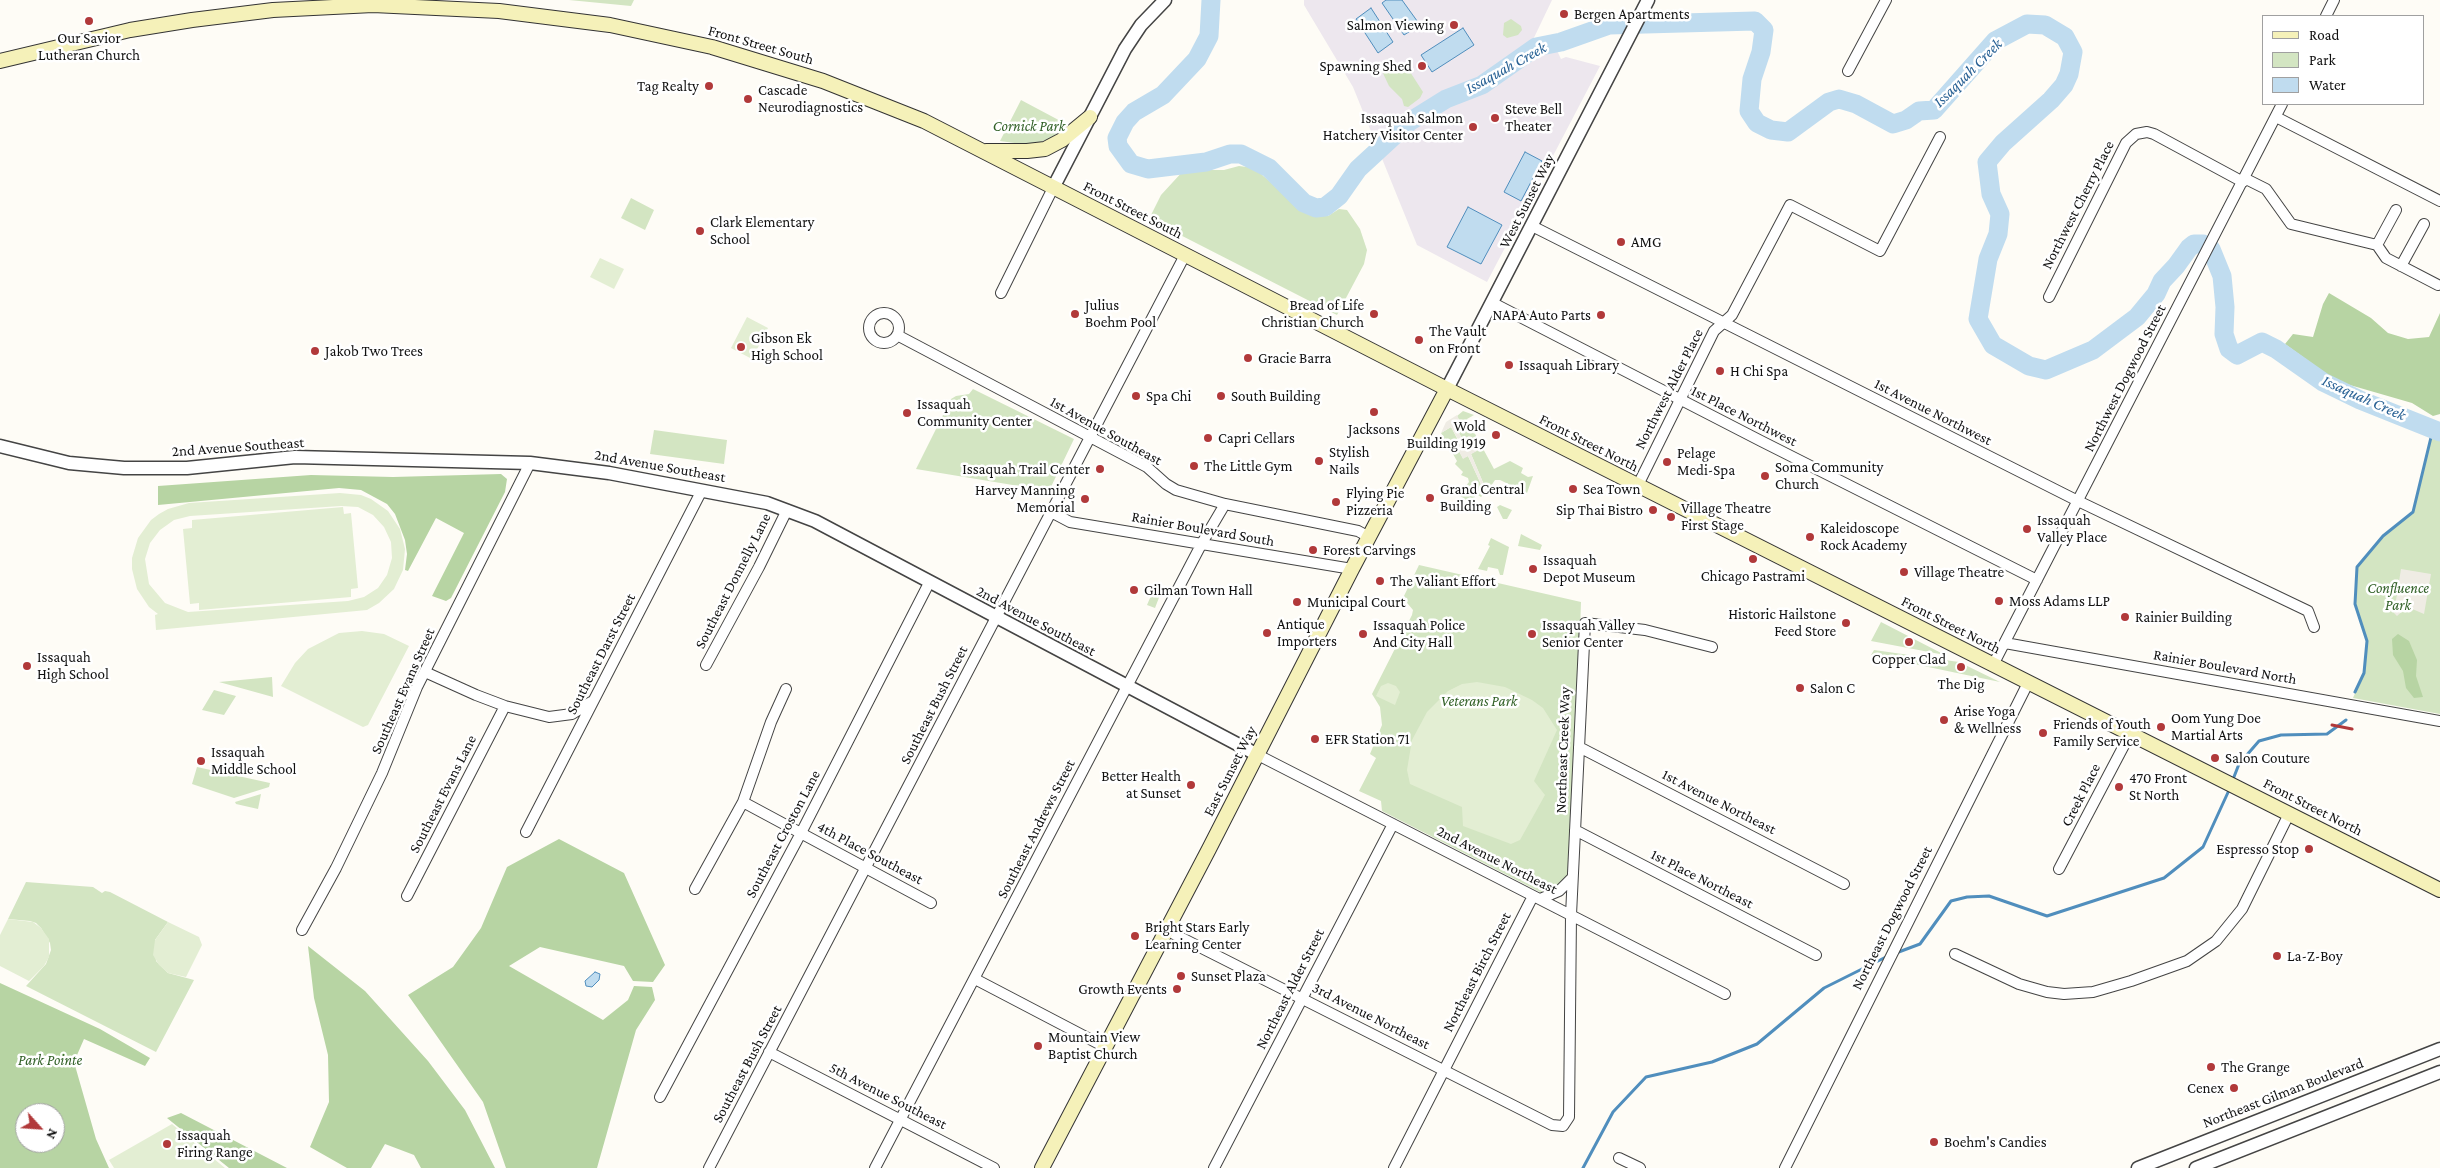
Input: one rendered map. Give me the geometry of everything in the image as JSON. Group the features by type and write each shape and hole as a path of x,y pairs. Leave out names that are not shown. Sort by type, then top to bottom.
{"main road":[{"name":"Front Street South","path":"0,62 130,30 273,10 373,5 500,11 560,17 654,33 767,63 895,108 1447,389"},
{"path":"982,151 1045,149 1062,140 1090,117"},
{"name":"Front Street North","path":"1447,389 2440,890"},
{"name":"East Sunset Way","path":"1042,1168 1447,389"}],"street":[{"path":"1001,293 1125,48 1141,25 1165,0"},
{"path":"1848,71 1886,0"},
{"path":"2326,15 2334,0"},
{"name":"West Sunset Way","path":"1447,389 1645,6"},
{"name":"Northwest Dogwood Street","path":"1993,665 2282,105"},
{"path":"2276,117 2440,201"},
{"name":"Northwest Cherry Place","path":"2049,297 2130,137 2141,132 2154,134 2244,180"},
{"name":"Northwest Alder Place","path":"1638,485 1714,331 1732,315 1790,206 1880,252 1940,137"},
{"path":"2244,180 2266,189 2291,224 2377,245 2386,258 2438,285"},
{"path":"2377,245 2396,210"},
{"path":"2401,266 2424,224"},
{"name":"1st Avenue Northwest","path":"1532,226 1722,324 2078,501 2308,611 2314,627"},
{"name":"Southeast Bush Street","path":"709,1168 1185,255"},
{"name":"1st Place Northwest","path":"1493,303 1679,400 2038,580"},
{"name":"1st Avenue Southeast","path":"897,336 1152,470 1166,484 1176,490 1225,504 1358,531 1369,536"},
{"name":"2nd Avenue Southeast","path":"0,446 77,464 124,468 187,468 294,457 530,463 609,473 702,490 787,510 866,548 929,583 1256,754"},
{"name":"Southeast Evans Street","path":"302,930 336,868 382,773 425,672 530,463"},
{"name":"Southeast Darst Street","path":"526,832 702,490"},
{"name":"Southeast Andrews Street","path":"875,1168 1202,543 1225,504"},
{"name":"Southeast Donnelly Lane","path":"706,666 787,510"},
{"name":"Rainier Boulevard South","path":"1051,512 1070,522 1352,569"},
{"name":"Southeast Croston Lane","path":"660,1097 801,833 929,583"},
{"name":"Northeast Creek Way","path":"1563,1126 1569,1117 1572,878 1585,623 1620,625 1712,647"},
{"name":"Rainier Boulevard North","path":"2005,642 2440,720"},
{"path":"425,672 506,706 549,717 560,717 584,708 598,692"},
{"name":"Northeast Dogwood Street","path":"1785,1168 2028,683"},
{"path":"695,889 743,802 771,722 786,689"},
{"name":"Southeast Evans Lane","path":"407,896 506,706"},
{"name":"Creek Place","path":"2059,869 2130,734"},
{"name":"1st Avenue Northeast","path":"1579,747 1844,884"},
{"name":"2nd Avenue Northeast","path":"1256,754 1725,994"},
{"name":"4th Place Southeast","path":"743,802 931,903"},
{"path":"1955,954 2019,984 2064,994 2093,992 2131,981 2187,960 2216,941 2238,914 2250,896 2289,814"},
{"name":"Northeast Alder Street","path":"1214,1168 1393,824"},
{"name":"1st Place Northeast","path":"1575,830 1816,955"},
{"path":"1537,898 1559,891 1572,878"},
{"name":"Northeast Birch Street","path":"1394,1168 1444,1070 1537,898"},
{"name":"3rd Avenue Northeast","path":"1166,930 1552,1125 1563,1126"},
{"path":"974,979 1105,1047"},
{"name":"Northeast Gilman Boulevard","path":"2138,1168 2440,1049"},
{"name":"5th Avenue Southeast","path":"769,1052 994,1168"},
{"path":"2196,1168 2440,1072"},
{"path":"2314,1098 2322,1118"},
{"path":"1619,1158 1640,1168"}],"shaded area":[{"path":"1304,0 1552,0 1530,46 1551,38 1561,59 1566,57 1600,66 1487,282 1417,245 1353,87 1304,5"},
{"path":"1457,415 1460,422 1456,428 1463,440 1469,436 1477,451 1471,454 1487,492 1485,493 1468,456 1463,459 1455,444 1459,441 1451,427 1441,433 1446,422"},
{"path":"2401,569 2431,574 2424,614 2410,608 2406,608 2397,616 2394,613"}],"green space":[{"path":"569,0 634,0 631,6"},
{"path":"1511,19 1521,26 1522,30 1518,35 1507,38 1503,35 1504,23"},
{"path":"1390,59 1395,65 1401,62 1405,64 1423,92 1420,98 1408,107 1404,106 1402,99 1389,86 1381,69 1386,60"},
{"name":"Cornick Park","path":"1021,100 1068,125 1051,138 1029,145 1000,141"},
{"path":"1239,166 1254,168 1302,209 1316,215 1328,216 1339,209 1347,210 1360,229 1367,250 1364,264 1337,315 1149,219 1161,195 1184,170 1224,170"},
{"path":"631,198 654,210 645,230 621,218"},
{"path":"600,258 624,269 614,289 590,277"},
{"path":"2329,293 2371,318 2388,333 2408,339 2429,337 2440,313 2440,414 2433,416 2412,403 2336,381 2285,344 2293,334 2313,337 2323,304"},
{"path":"747,317 768,328 752,359 731,348"},
{"path":"973,389 1074,439 1049,491 916,469 951,399 956,396 969,394"},
{"path":"1463,411 1474,415 1467,419 1494,469 1510,461 1523,468 1521,473 1528,477 1533,476 1527,493 1500,480 1495,480 1487,492 1471,454 1476,451 1468,437 1463,440 1456,428 1460,422 1457,416"},
{"path":"1451,427 1459,442 1455,444 1463,458 1468,456 1485,493 1481,497 1476,494 1472,503 1461,497 1460,493 1469,482 1468,478 1461,475 1463,472 1455,464 1457,461 1441,433"},
{"name":"Confluence Park","path":"2433,429 2440,432 2440,714 2353,698 2364,673 2367,642 2355,604 2357,567 2383,536 2413,512"},
{"path":"654,430 727,440 724,464 650,454"},
{"path":"501,474 507,479 505,492 451,598 446,601 432,596 464,533 436,518 408,571 405,570 407,554 405,540 395,514 387,504 361,490 339,488 158,505 158,486 311,475 393,477"},
{"path":"340,493 361,495 371,499 388,511 400,529 405,549 403,570 394,589 379,603 367,610 156,630 155,615 158,614 149,607 137,589 132,569 132,558 138,538 151,520 168,509 189,503","holes":["341,506 358,507 373,515 384,527 391,542 392,558 387,575 378,588 364,597 348,601 188,612 165,603 149,584 145,559 150,543 160,530 174,520 190,516"]},
{"path":"1500,505 1512,510 1507,519 1503,519 1497,507"},
{"path":"343,507 344,514 351,513 358,588 351,589 351,597 199,610 199,603 190,604 183,529 192,528 192,520"},
{"path":"1521,534 1542,545 1540,550 1518,546"},
{"path":"1491,538 1509,547 1503,575 1500,575 1498,569 1488,567 1487,571 1478,569 1490,546 1488,545"},
{"name":"Veterans Park","path":"1419,565 1581,602 1574,813 1567,875 1562,886 1548,892 1540,892 1382,811 1381,801 1359,791 1376,758 1370,754 1382,725 1380,707 1372,694 1412,615 1413,610 1403,598"},
{"path":"1153,591 1160,595 1155,608 1147,605"},
{"path":"1881,622 1945,655 1871,641"},
{"path":"362,631 384,634 409,646 368,725 363,727 281,686 295,663 308,649 339,633"},
{"path":"2398,634 2409,641 2417,660 2416,676 2423,697 2414,698 2406,688 2403,671 2393,655 2392,639"},
{"path":"1874,650 1959,662 2000,682 1871,655"},
{"path":"272,677 273,697 219,682"},
{"path":"1477,682 1505,687 1532,700 1543,708 1557,730 1534,781 1545,795 1520,840 1511,844 1463,826 1462,807 1410,784 1407,770 1412,740 1427,712 1448,691 1462,684"},
{"path":"1388,683 1396,686 1400,692 1395,705 1376,696 1381,686"},
{"path":"214,690 236,696 224,715 202,710"},
{"path":"197,767 270,783 269,787 234,798 192,784"},
{"path":"261,794 258,809 236,804 235,802"},
{"path":"559,839 624,873 665,965 653,982 633,981 624,966 540,947 509,966 603,1020 628,1000 634,986 652,987 655,1000 636,1030 597,1168 506,1168 483,1102 408,995 453,967 481,928 507,867"},
{"path":"26,882 93,887 102,893 105,891 110,892 168,922 155,940 156,961 168,973 194,980 156,1052 26,986 46,964 51,950 50,943 36,923 8,919"},
{"path":"8,919 33,922 41,928 49,939 49,957 44,966 29,981 0,966 0,935"},
{"path":"168,922 199,937 202,945 186,977 168,973 159,965 153,955 155,940"},
{"path":"308,946 365,991 428,1061 465,1110 495,1168 421,1168 414,1155 385,1144 371,1168 347,1168 310,1147 329,1102 328,1055 314,998"},
{"name":"Park Pointe","path":"0,983 100,1029 150,1058 145,1066 84,1039 74,1062 96,1139 109,1168 0,1168"},
{"path":"181,1113 287,1168 229,1168 167,1118"},
{"name":"Issaquah Firing Range","path":"172,1124 225,1168 114,1168 109,1160"}],"water":[{"path":"1386,0 1402,0 1420,25 1404,35 1382,3"},
{"path":"1371,8 1393,42 1378,53 1356,19"},
{"path":"1463,28 1474,45 1432,72 1421,55"},
{"path":"1525,152 1542,161 1521,201 1504,192"},
{"path":"1468,207 1502,225 1481,264 1447,247"},
{"path":"595,972 600,974 599,980 592,987 586,986 585,981"}],"waterway":[{"name":"Issaquah Creek","path":"1211,0 1209,36 1197,59 1163,95 1134,112 1125,122 1117,138 1118,146 1131,164 1148,169 1206,162 1230,154 1241,154 1269,168 1304,203 1316,208 1325,207 1339,196 1358,169 1409,122 1446,99 1482,85 1536,47 1561,42 1609,25 1755,21 1764,30 1761,52 1752,79 1749,111 1757,123 1771,130 1788,132 1829,102 1839,99 1856,104 1893,124 1906,120 1919,111 1934,110 1995,41 2027,24 2045,25 2065,37 2073,52 2069,74 2064,85 2051,100 2003,143 1987,162 1991,194 2000,214 1998,234 1988,259 1978,319 1993,345 2029,366 2046,370 2093,350 2137,317 2156,294 2162,281 2189,248 2194,244 2203,244 2211,249 2222,276 2225,307 2224,334 2229,349 2237,355 2262,342 2276,349 2323,382 2360,400 2440,432"},
{"path":"2355,692 2364,673 2367,641 2355,604 2357,567 2383,536 2413,512 2433,429"},
{"path":"2232,782 2239,764 2259,741 2281,735 2327,734 2346,720"},
{"path":"1896,953 1920,944 1951,901 1967,897 1989,896 2047,916 2164,878 2203,847 2230,788"},
{"path":"1583,1168 1613,1112 1646,1077 1712,1062 1757,1044 1824,988 1888,956"}],"railway":[{"path":"2332,725 2352,729"}],"place":[{"name":"Bergen Apartments","path":"1564,14"},
{"name":"Our Savior Lutheran Church","path":"89,21"},
{"name":"Salmon Viewing","path":"1454,25"},
{"name":"Spawning Shed","path":"1422,66"},
{"name":"Tag Realty","path":"709,86"},
{"name":"Cascade Neurodiagnostics","path":"748,99"},
{"name":"Steve Bell Theater","path":"1495,118"},
{"name":"Issaquah Salmon Hatchery Visitor Center","path":"1473,127"},
{"name":"Clark Elementary School","path":"700,231"},
{"name":"AMG","path":"1621,242"},
{"name":"Julius Boehm Pool","path":"1075,314"},
{"name":"Bread of Life Christian Church","path":"1374,314"},
{"name":"NAPA Auto Parts","path":"1601,315"},
{"name":"The Vault on Front","path":"1419,340"},
{"name":"Gibson Ek High School","path":"741,347"},
{"name":"Jakob Two Trees","path":"315,351"},
{"name":"Gracie Barra","path":"1248,358"},
{"name":"Issaquah Library","path":"1509,365"},
{"name":"H Chi Spa","path":"1720,371"},
{"name":"Spa Chi","path":"1136,396"},
{"name":"South Building","path":"1221,396"},
{"name":"Jacksons","path":"1374,412"},
{"name":"Issaquah Community Center","path":"907,413"},
{"name":"Wold Building 1919","path":"1496,435"},
{"name":"Capri Cellars","path":"1208,438"},
{"name":"Stylish Nails","path":"1319,461"},
{"name":"Pelage Medi-Spa","path":"1667,462"},
{"name":"The Little Gym","path":"1194,466"},
{"name":"Issaquah Trail Center","path":"1100,469"},
{"name":"Soma Community Church","path":"1765,476"},
{"name":"Sea Town","path":"1573,489"},
{"name":"Grand Central Building","path":"1430,498"},
{"name":"Harvey Manning Memorial","path":"1085,499"},
{"name":"Flying Pie Pizzeria","path":"1336,502"},
{"name":"Sip Thai Bistro","path":"1653,510"},
{"name":"Village Theatre First Stage","path":"1671,517"},
{"name":"Issaquah Valley Place","path":"2027,529"},
{"name":"Kaleidoscope Rock Academy","path":"1810,537"},
{"name":"Forest Carvings","path":"1313,550"},
{"name":"Chicago Pastrami","path":"1753,559"},
{"name":"Issaquah Depot Museum","path":"1533,569"},
{"name":"Village Theatre","path":"1904,572"},
{"name":"The Valiant Effort","path":"1380,581"},
{"name":"Gilman Town Hall","path":"1134,590"},
{"name":"Moss Adams LLP","path":"1999,601"},
{"name":"Municipal Court","path":"1297,602"},
{"name":"Rainier Building","path":"2125,617"},
{"name":"Historic Hailstone Feed Store","path":"1846,623"},
{"name":"Antique Importers","path":"1267,633"},
{"name":"Issaquah Police And City Hall","path":"1363,634"},
{"name":"Issaquah Valley Senior Center","path":"1532,634"},
{"name":"Copper Clad","path":"1909,642"},
{"name":"Issaquah High School","path":"27,666"},
{"name":"The Dig","path":"1961,667"},
{"name":"Salon C","path":"1800,688"},
{"name":"Arise Yoga & Wellness","path":"1944,720"},
{"name":"Oom Yung Doe Martial Arts","path":"2161,727"},
{"name":"Friends of Youth Family Service","path":"2043,733"},
{"name":"EFR Station 71","path":"1315,739"},
{"name":"Salon Couture","path":"2215,758"},
{"name":"Issaquah Middle School","path":"201,761"},
{"name":"Better Health at Sunset","path":"1191,785"},
{"name":"470 Front St North","path":"2119,787"},
{"name":"Espresso Stop","path":"2309,849"},
{"name":"Bright Stars Early Learning Center","path":"1135,936"},
{"name":"La-Z-Boy","path":"2277,956"},
{"name":"Sunset Plaza","path":"1181,976"},
{"name":"Growth Events","path":"1177,989"},
{"name":"Mountain View Baptist Church","path":"1038,1046"},
{"name":"The Grange","path":"2211,1067"},
{"name":"Cenex","path":"2234,1088"},
{"name":"Boehm's Candies","path":"1934,1142"},
{"name":"Issaquah Firing Range","path":"167,1144"}]}
